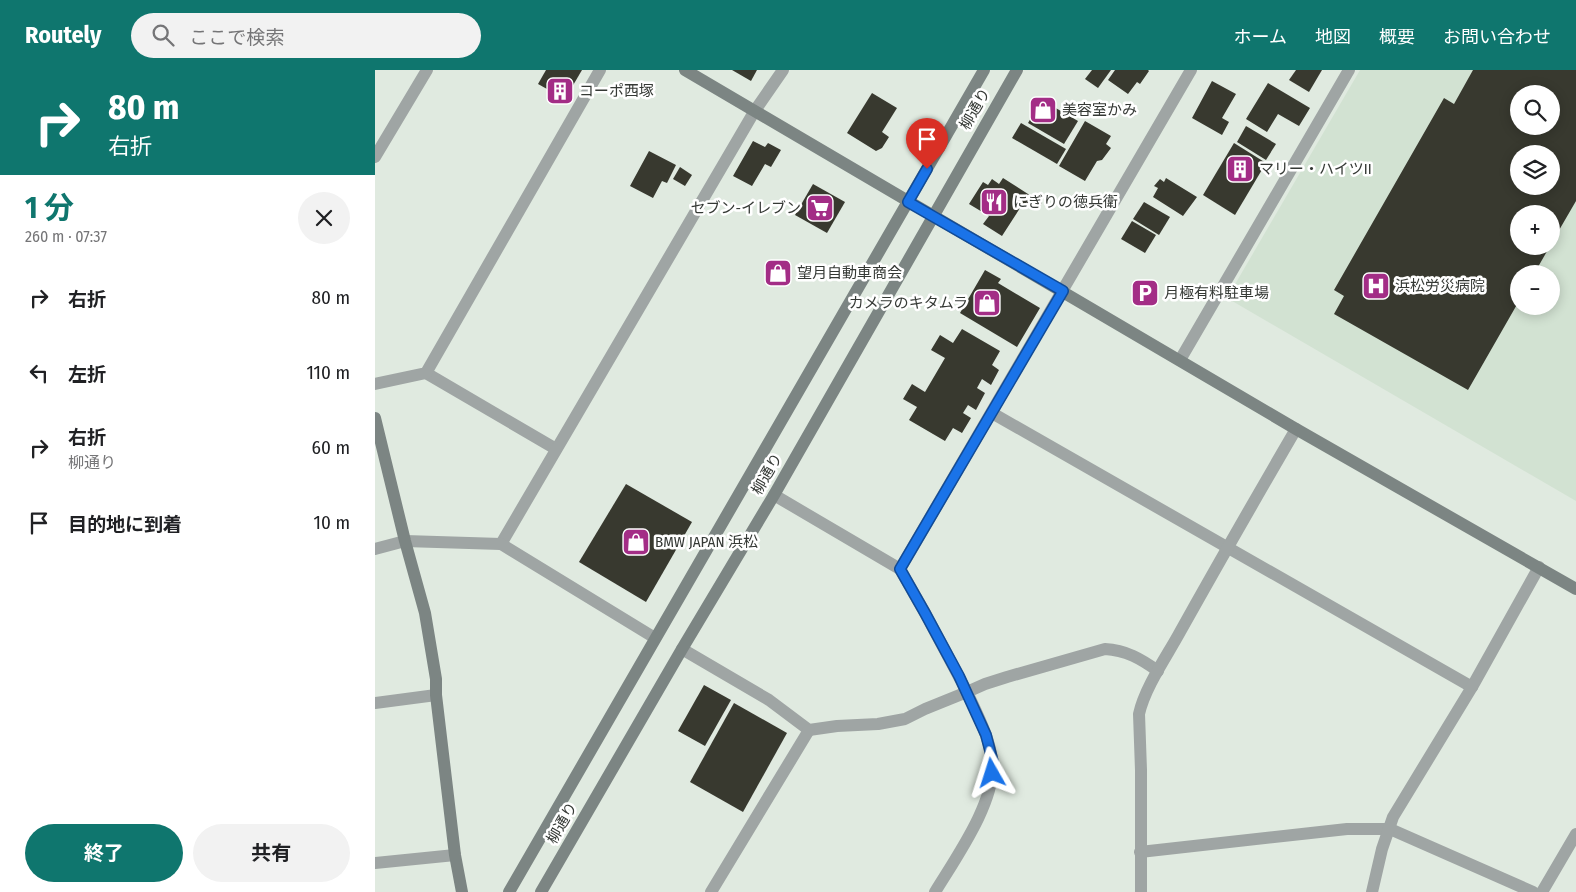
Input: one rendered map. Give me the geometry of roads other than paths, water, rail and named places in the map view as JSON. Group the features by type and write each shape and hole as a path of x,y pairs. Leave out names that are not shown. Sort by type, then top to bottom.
{"street":[{"path":"375,157 427,70"},
{"path":"426,373 600,70"},
{"path":"685,70 753,112 1063,291 1296,429 1576,589"},
{"path":"501,544 753,112 783,70"},
{"name":"柳通り","path":"509,892 984,70"},
{"name":"柳通り","path":"541,892 774,495 1017,70"},
{"path":"900,569 1191,70"},
{"path":"1180,360 1349,70"},
{"path":"375,384 426,373 556,449"},
{"path":"992,413 1472,687"},
{"path":"375,418 425,613 435,679 455,855 463,892"},
{"path":"1141,892 1140,707 1226,548 1296,429"},
{"path":"774,495 900,569 967,692 986,735 993,762 991,784 979,816 935,892"},
{"path":"375,549 405,541 501,544 655,638"},
{"path":"1372,892 1393,818 1472,687 1539,567"},
{"path":"682,649 769,700 809,730 837,726 878,724 905,719 985,684 1105,649 1128,653 1141,659 1158,671"},
{"path":"375,703 436,695"},
{"path":"711,892 809,730"},
{"path":"1141,852 1347,829 1390,829 1533,892"},
{"path":"1542,892 1576,834"},
{"path":"375,863 455,855"}],"place":[{"name":"コーポ西塚","path":"560,91"},
{"name":"美容室かみ","path":"1043,110"},
{"name":"マリー・ハイツII","path":"1240,169"},
{"name":"にぎりの徳兵衛","path":"994,202"},
{"name":"セブン-イレブン","path":"820,208"},
{"name":"望月自動車商会","path":"778,273"},
{"name":"浜松労災病院","path":"1376,286"},
{"name":"月極有料駐車場","path":"1145,293"},
{"name":"カメラのキタムラ","path":"987,303"},
{"name":"BMW JAPAN 浜松","path":"636,542"}]}
